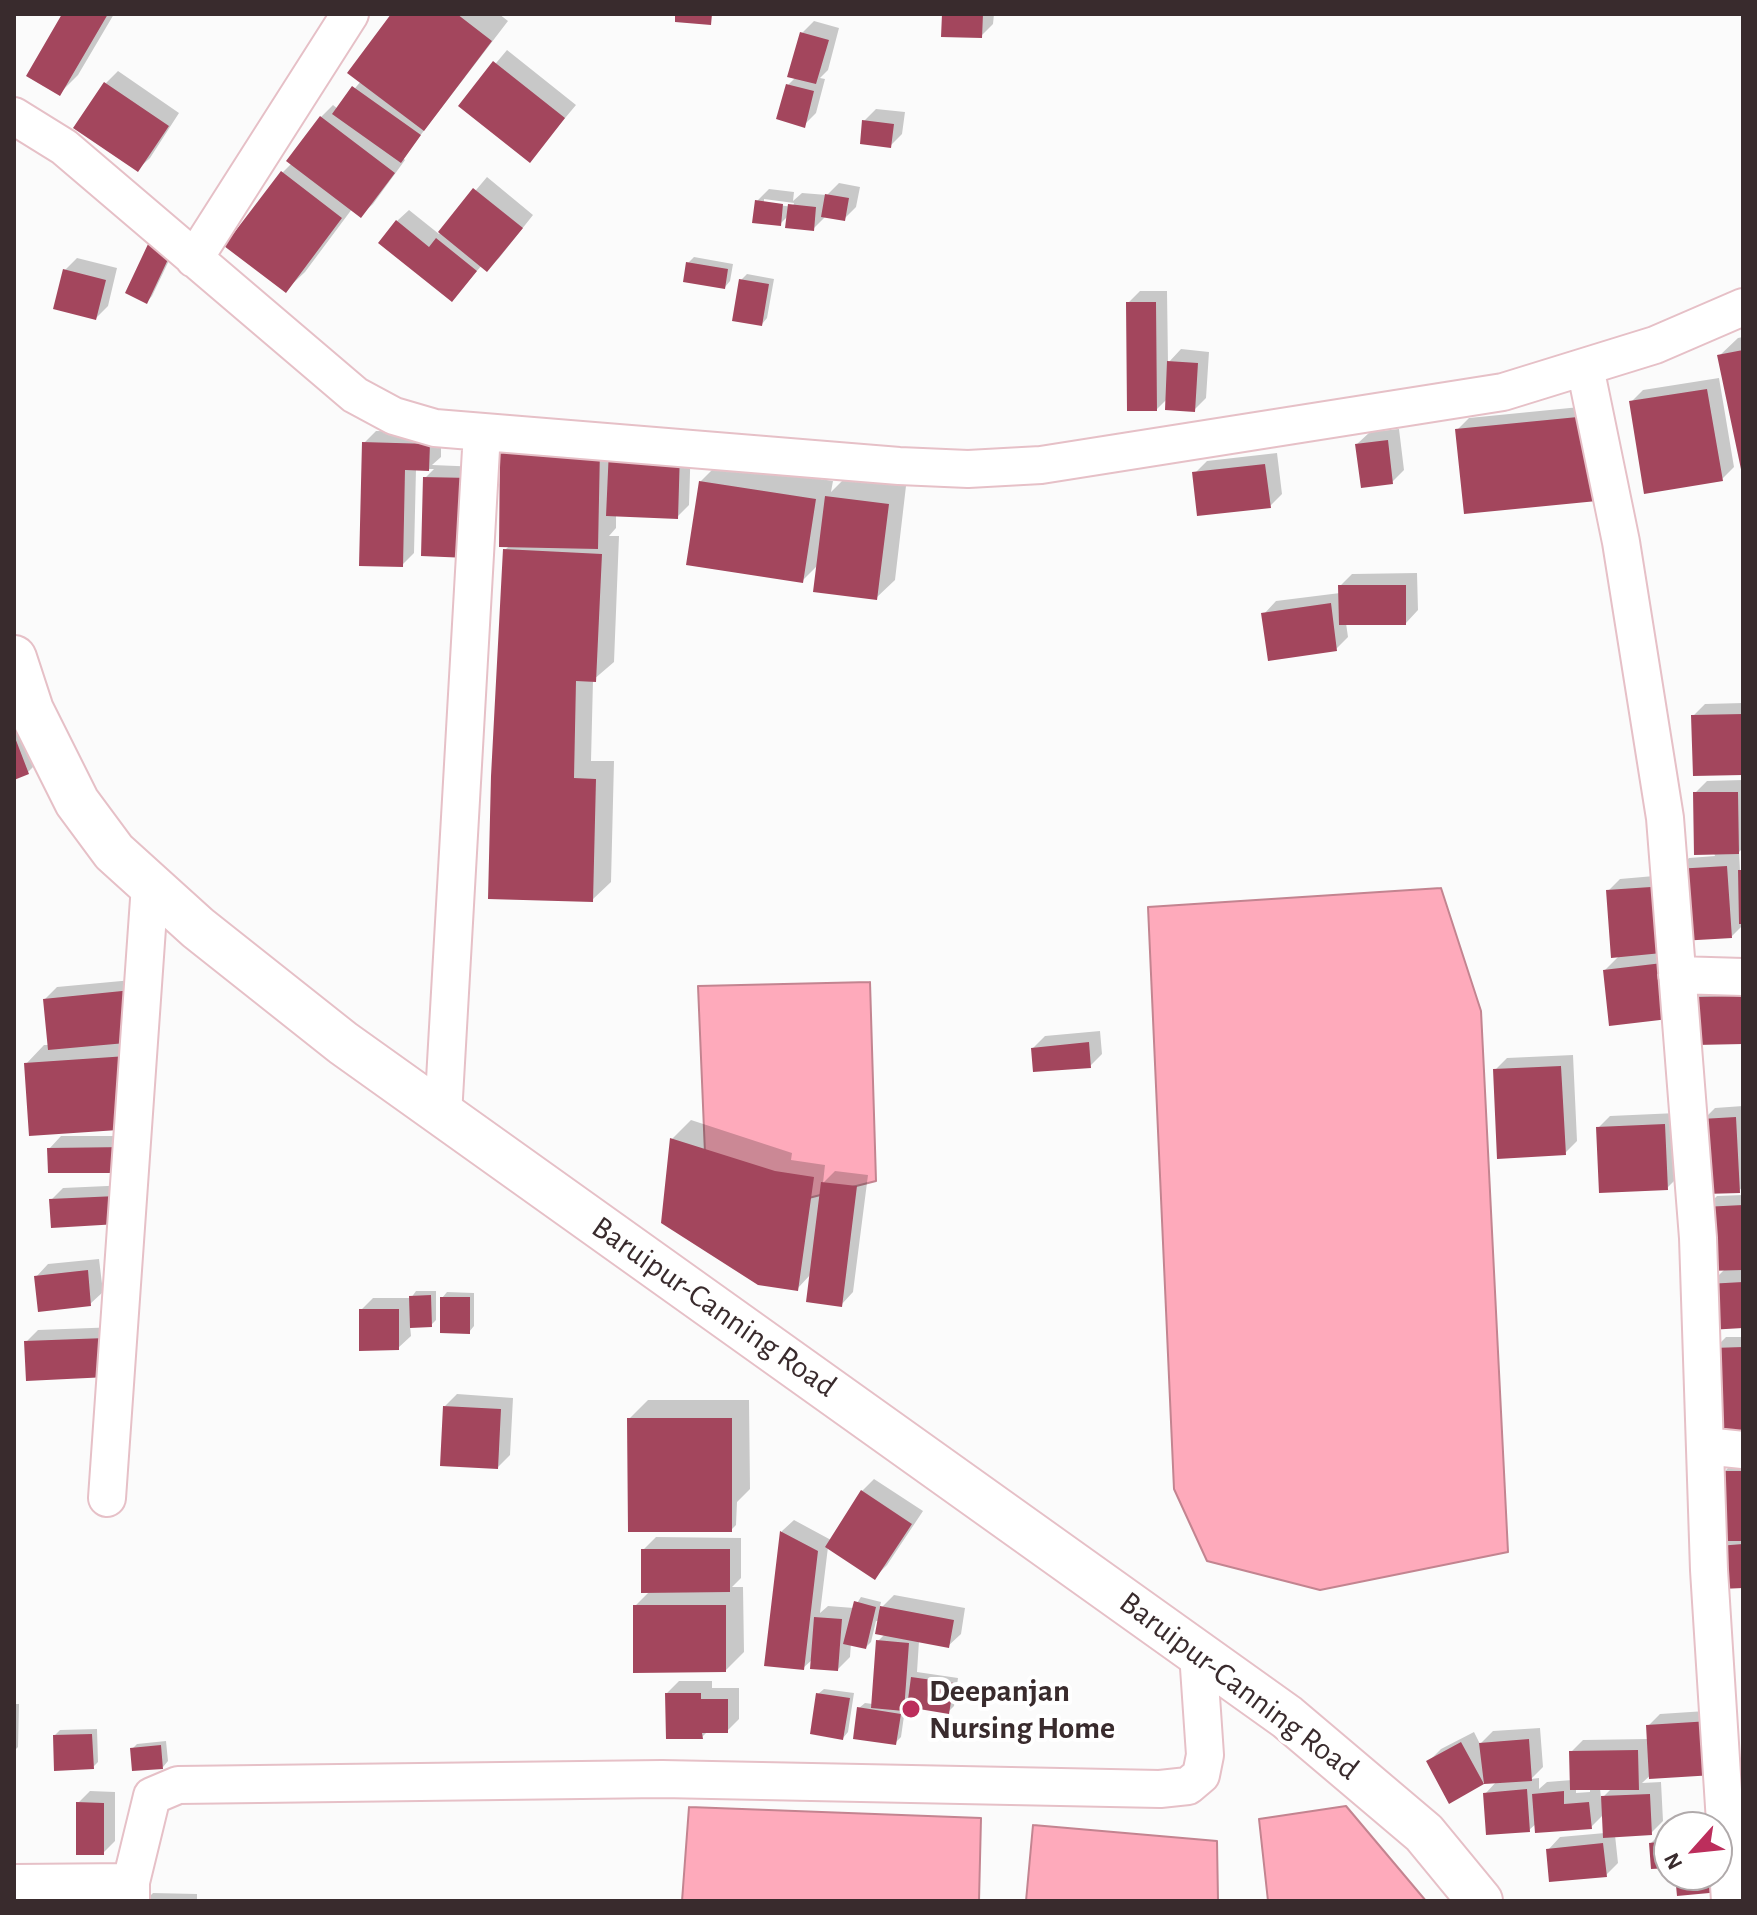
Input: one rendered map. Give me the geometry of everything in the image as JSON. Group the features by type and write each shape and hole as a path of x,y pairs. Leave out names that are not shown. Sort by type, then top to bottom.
{"main road":[{"name":"Baruipur-Canning Road","path":"14,658 31,710 77,802 114,852 198,928 343,1043 1287,1717 1424,1833 1480,1901"}],"street":[{"path":"194,259 350,14"},
{"path":"14,116 64,147 355,395 394,416 435,428 899,466 968,469 1041,465 1503,392 1655,345 1743,307"},
{"path":"1585,367 1621,542 1665,818 1698,1238 1709,1570 1730,1901"},
{"path":"443,1115 482,432"},
{"path":"107,1498 150,885"},
{"path":"1677,975 1743,977"},
{"path":"1705,1446 1743,1450"},
{"path":"14,1883 131,1891 152,1796 178,1785 662,1779 1144,1789 1188,1786 1201,1775 1205,1755 1198,1653"}],"shaded area":[{"path":"1441,888 1481,1011 1508,1552 1320,1590 1207,1561 1174,1489 1148,907"},
{"path":"870,982 876,1181 773,1207 706,1177 698,986"},
{"path":"1346,1806 1426,1901 1268,1901 1259,1819"},
{"path":"689,1807 981,1818 979,1901 682,1901"},
{"path":"1033,1825 1217,1841 1218,1901 1026,1901"}],"building":[{"path":"62,14 108,14 60,96 26,76"},
{"path":"391,14 457,14 492,41 424,131 347,73"},
{"path":"675,14 712,14 711,25 675,22"},
{"path":"942,14 983,14 982,38 941,37"},
{"path":"800,32 829,40 816,84 787,77"},
{"path":"493,61 565,118 530,163 458,106"},
{"path":"104,82 169,126 138,172 73,128"},
{"path":"786,84 814,91 805,128 776,119"},
{"path":"352,86 421,135 401,163 332,114"},
{"path":"320,116 395,173 361,218 286,161"},
{"path":"862,120 894,124 891,148 860,144"},
{"path":"281,171 342,218 286,293 224,246"},
{"path":"473,188 523,228 487,272 438,232"},
{"path":"825,194 849,198 845,221 821,217"},
{"path":"755,200 783,204 781,226 752,223"},
{"path":"788,204 816,207 814,231 785,228"},
{"path":"396,220 429,247 436,238 477,271 452,302 378,243"},
{"path":"149,242 171,253 147,304 125,293"},
{"path":"686,262 728,269 725,289 683,282"},
{"path":"63,269 106,280 96,320 53,309"},
{"path":"739,279 769,284 762,326 732,321"},
{"path":"1126,302 1156,302 1157,411 1127,411"},
{"path":"1743,350 1743,474 1742,474 1717,355"},
{"path":"1167,361 1198,363 1195,412 1165,410"},
{"path":"1707,389 1723,481 1644,494 1629,401"},
{"path":"1588,416 1597,501 1464,514 1455,429"},
{"path":"1388,440 1393,484 1361,488 1355,444"},
{"path":"362,442 430,444 429,471 405,470 403,567 359,566"},
{"path":"500,448 600,449 598,549 499,547"},
{"path":"609,449 680,452 678,519 606,516"},
{"path":"1265,464 1271,508 1197,516 1192,472"},
{"path":"423,477 470,478 468,558 421,556"},
{"path":"699,481 816,499 803,583 686,565"},
{"path":"825,496 889,504 877,600 813,592"},
{"path":"503,549 602,554 596,682 576,681 574,778 596,779 593,902 488,899"},
{"path":"1338,585 1406,585 1406,625 1339,625"},
{"path":"1331,603 1337,651 1268,661 1261,613"},
{"path":"1743,714 1743,775 1693,776 1691,715"},
{"path":"14,735 29,774 14,780"},
{"path":"1693,792 1738,792 1739,854 1694,855"},
{"path":"1727,866 1732,938 1680,941 1675,869"},
{"path":"1738,870 1743,870 1743,924 1739,924"},
{"path":"1666,886 1672,952 1611,958 1606,890"},
{"path":"1671,962 1677,1018 1609,1026 1603,970"},
{"path":"132,990 137,1042 48,1050 43,999"},
{"path":"1743,996 1743,1044 1696,1045 1695,997"},
{"path":"1089,1042 1091,1068 1033,1072 1031,1048"},
{"path":"127,1056 133,1129 29,1136 24,1063"},
{"path":"1561,1066 1566,1155 1497,1159 1493,1069"},
{"path":"1736,1117 1740,1193 1704,1194 1701,1119"},
{"path":"1665,1124 1668,1190 1599,1193 1596,1127"},
{"path":"670,1138 775,1171 814,1177 798,1291 758,1285 661,1223"},
{"path":"127,1147 127,1173 48,1173 47,1148"},
{"path":"821,1182 857,1186 842,1307 806,1302"},
{"path":"117,1196 118,1224 51,1228 49,1199"},
{"path":"1743,1205 1743,1270 1706,1271 1703,1207"},
{"path":"88,1270 91,1306 38,1312 34,1276"},
{"path":"1743,1282 1743,1328 1709,1330 1707,1284"},
{"path":"431,1295 432,1327 410,1328 409,1296"},
{"path":"440,1297 470,1297 470,1334 440,1333"},
{"path":"359,1309 399,1309 399,1350 359,1351"},
{"path":"106,1338 108,1377 26,1381 24,1341"},
{"path":"1743,1347 1743,1434 1715,1435 1712,1348"},
{"path":"443,1406 501,1409 498,1469 440,1466"},
{"path":"627,1418 732,1418 732,1532 628,1532"},
{"path":"1722,1471 1743,1471 1743,1541 1725,1541"},
{"path":"861,1490 912,1524 875,1580 825,1547"},
{"path":"780,1531 818,1551 804,1670 764,1666"},
{"path":"1743,1544 1743,1588 1721,1589 1718,1546"},
{"path":"641,1549 730,1549 730,1592 641,1593"},
{"path":"854,1601 876,1607 866,1649 843,1644"},
{"path":"633,1605 726,1605 726,1672 633,1673"},
{"path":"880,1606 954,1620 949,1648 875,1634"},
{"path":"814,1617 842,1619 838,1671 810,1669"},
{"path":"876,1640 909,1643 904,1711 871,1708"},
{"path":"911,1677 954,1683 949,1714 907,1707"},
{"path":"665,1693 701,1693 701,1699 728,1699 728,1733 702,1733 703,1739 666,1739"},
{"path":"816,1693 850,1698 843,1740 810,1734"},
{"path":"857,1707 901,1714 896,1745 853,1739"},
{"path":"1710,1721 1714,1775 1649,1779 1646,1725"},
{"path":"92,1734 94,1769 54,1771 53,1735"},
{"path":"1529,1739 1532,1781 1484,1784 1479,1743"},
{"path":"1461,1742 1484,1784 1449,1804 1426,1761"},
{"path":"161,1745 163,1769 132,1771 130,1748"},
{"path":"1638,1750 1639,1790 1570,1790 1569,1751"},
{"path":"1527,1789 1530,1832 1486,1835 1483,1793"},
{"path":"1564,1791 1564,1804 1589,1802 1592,1829 1535,1833 1532,1794"},
{"path":"1650,1794 1652,1835 1603,1838 1601,1796"},
{"path":"76,1802 104,1803 104,1855 76,1855"},
{"path":"1603,1843 1607,1877 1549,1882 1546,1849"},
{"path":"1649,1843 1653,1843 1653,1869 1651,1869"},
{"path":"1677,1891 1720,1892 1677,1896"}],"place":[{"name":"Deepanjan Nursing Home","path":"911,1709"}]}
